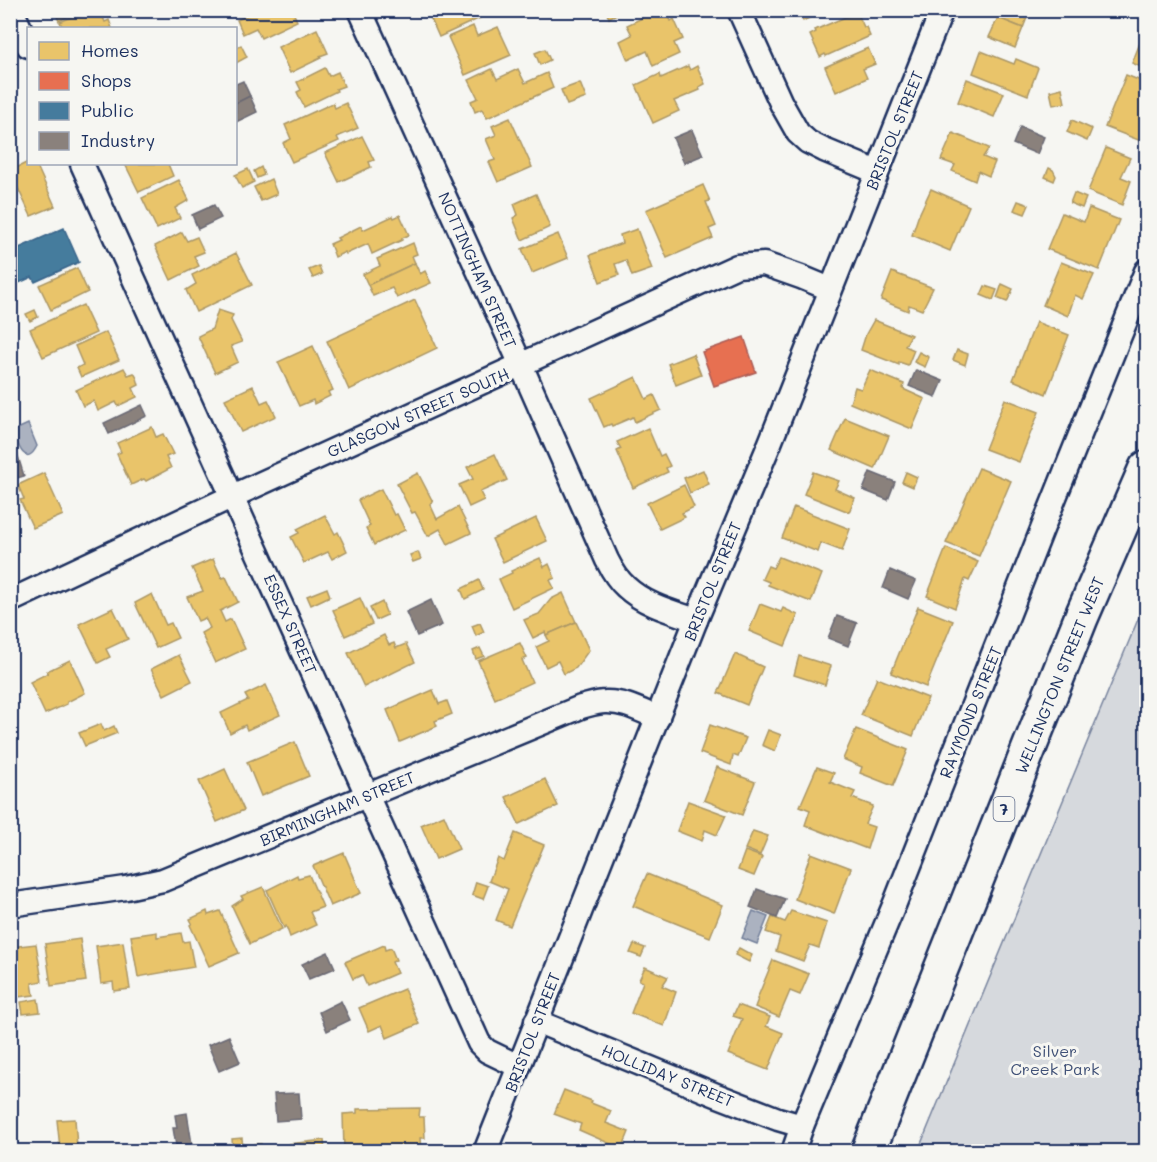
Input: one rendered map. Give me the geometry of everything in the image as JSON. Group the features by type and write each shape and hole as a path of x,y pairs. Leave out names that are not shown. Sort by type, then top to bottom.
{"main road":[{"name":"WELLINGTON STREET WEST","path":"868,1152 1081,618 1146,468"}],"street":[{"path":"12,10 27,44"},
{"name":"NOTTINGHAM STREET","path":"360,10 521,365 590,524 615,573 626,588 635,595 656,606 696,620"},
{"path":"739,10 781,103 798,133 808,142 824,150 877,172"},
{"name":"BRISTOL STREET","path":"485,1152 942,10"},
{"name":"ESSEX STREET","path":"82,165 479,1043 487,1052 518,1066"},
{"name":"GLASGOW STREET SOUTH","path":"10,601 233,496 737,266 764,264 830,289"},
{"name":"RAYMOND STREET","path":"793,1152 899,893 1146,272"},
{"name":"BIRMINGHAM STREET","path":"10,905 126,888 163,880 581,707 611,702 629,705 658,718"},
{"name":"HOLLIDAY STREET","path":"536,1021 738,1104 802,1126"}],"green space":[{"name":"Silver Creek Park","path":"1146,600 1146,1151 918,1151"}],"shaded area":[{"path":"28,424 37,446 33,453 25,455 13,431"},
{"path":"753,911 768,917 757,944 742,938"}],"building: Homes":[{"path":"54,10 81,10 59,21"},
{"path":"100,10 105,22 109,20 112,27 62,27 60,22 85,11 88,16"},
{"path":"249,10 298,10 293,12 297,21 261,38 256,28 243,34 237,20 250,14"},
{"path":"427,10 477,10 480,18 439,37"},
{"path":"605,10 624,10 609,18"},
{"path":"659,10 666,10 671,21 674,19 683,39 674,43 679,54 653,66 647,51 628,60 620,41 632,35 627,25"},
{"path":"798,10 826,10 803,21"},
{"path":"1001,10 1030,10 1023,28 998,18"},
{"path":"857,12 870,36 820,57 810,35 816,32 815,30"},
{"path":"1146,17 1146,69 1132,63 1144,33 1140,31"},
{"path":"998,18 1023,28 1015,48 989,37"},
{"path":"473,26 477,36 498,27 511,55 465,75 448,37"},
{"path":"317,29 328,53 290,73 278,47"},
{"path":"241,45 247,57 237,62 237,47"},
{"path":"868,48 875,64 863,69 867,78 836,92 825,67"},
{"path":"545,49 550,60 540,65 535,53"},
{"path":"981,51 1014,64 1016,59 1038,68 1028,95 973,73"},
{"path":"688,66 690,70 697,66 705,84 699,87 700,90 674,101 679,111 653,123 636,85 660,74 661,78"},
{"path":"325,68 329,76 338,72 344,86 304,107 297,92 301,90 297,82"},
{"path":"492,69 497,79 518,69 525,83 547,73 553,88 487,118 482,109 475,112 471,101 478,98 469,80"},
{"path":"1126,75 1146,83 1146,143 1105,127"},
{"path":"967,79 1004,93 994,117 958,102"},
{"path":"580,83 586,98 567,105 561,90"},
{"path":"1062,88 1065,103 1053,105 1050,91"},
{"path":"333,103 335,108 346,103 358,128 337,137 339,141 292,162 283,143 291,139 285,125"},
{"path":"510,118 532,167 498,182 489,162 495,160 486,139 496,135 492,126"},
{"path":"1072,120 1092,129 1087,141 1067,132"},
{"path":"953,133 989,148 983,157 995,162 989,176 978,171 975,181 952,171 955,165 941,160"},
{"path":"362,136 374,160 369,162 371,167 339,182 325,153"},
{"path":"1106,148 1130,158 1121,177 1131,181 1122,205 1088,191"},
{"path":"27,162 27,165 36,165 55,206 31,216 10,171"},
{"path":"126,165 168,165 173,176 139,192"},
{"path":"261,167 264,175 257,178 254,171"},
{"path":"1049,168 1056,176 1054,181 1045,177"},
{"path":"248,169 254,182 242,188 235,175"},
{"path":"271,179 277,194 261,201 254,187"},
{"path":"179,180 189,200 175,208 180,218 157,229 142,198"},
{"path":"703,185 710,201 706,202 716,226 709,229 713,238 667,258 646,210"},
{"path":"931,189 969,206 950,251 912,235"},
{"path":"1074,193 1086,198 1082,208 1070,203"},
{"path":"536,194 550,227 522,240 513,218 518,215 514,204"},
{"path":"1018,201 1029,205 1025,214 1014,210"},
{"path":"1089,208 1119,220 1099,270 1047,249 1062,213 1084,222"},
{"path":"400,215 409,235 402,240 372,254 368,244 335,257 330,244 339,240 337,238 361,226 363,230"},
{"path":"637,229 652,269 632,276 626,260 615,264 619,275 600,282 590,255 622,243 620,235"},
{"path":"182,232 187,241 197,237 204,252 194,256 199,266 171,280 155,246"},
{"path":"558,234 568,258 532,273 522,249"},
{"path":"413,243 417,254 412,256 415,263 368,285 363,274 380,266 377,259"},
{"path":"236,253 252,285 196,312 186,290 196,284 192,275"},
{"path":"1061,262 1094,275 1083,299 1075,295 1068,316 1043,305"},
{"path":"415,263 420,274 425,271 431,283 397,298 392,288 373,296 368,285"},
{"path":"319,266 322,274 313,278 309,270"},
{"path":"77,268 88,292 51,310 39,285"},
{"path":"892,272 933,288 922,310 909,305 908,311 881,300"},
{"path":"1002,284 1013,289 1007,302 997,298"},
{"path":"985,286 997,290 993,300 981,295"},
{"path":"415,300 437,348 349,390 327,341"},
{"path":"83,305 96,333 43,357 30,329"},
{"path":"35,310 38,317 30,321 26,314"},
{"path":"218,310 233,315 231,320 242,342 231,346 238,362 215,373 198,336 212,329"},
{"path":"874,320 911,335 905,346 914,350 908,365 899,362 899,365 861,350"},
{"path":"1036,322 1069,335 1046,394 1013,380"},
{"path":"106,332 119,360 81,377 77,368 83,365 75,346"},
{"path":"313,346 333,390 328,392 330,396 314,404 313,400 299,406 278,362"},
{"path":"957,350 968,354 965,365 953,360"},
{"path":"919,352 929,357 925,367 914,362"},
{"path":"693,354 701,375 676,385 668,364"},
{"path":"124,368 128,375 134,373 137,378 139,385 133,388 137,397 118,406 116,402 98,411 94,401 83,406 76,390"},
{"path":"870,370 904,384 903,389 925,399 912,429 850,403 855,387 861,389"},
{"path":"636,377 646,399 654,395 661,410 635,422 633,417 604,427 591,398"},
{"path":"253,386 261,403 268,400 276,416 241,432 225,399"},
{"path":"1005,399 1039,412 1019,462 985,449"},
{"path":"845,418 889,436 875,469 831,450"},
{"path":"152,427 156,437 163,434 173,454 166,457 171,468 146,481 144,479 131,485 117,454 121,452 117,443"},
{"path":"648,428 660,456 664,454 670,466 666,468 668,472 633,488 617,451 621,449 617,442"},
{"path":"495,454 507,480 480,492 484,500 469,507 459,485 473,479 467,467"},
{"path":"979,468 1011,481 979,556 946,543"},
{"path":"703,470 709,484 690,493 684,478"},
{"path":"813,472 839,481 835,489 855,498 849,512 804,494"},
{"path":"906,472 917,477 913,487 902,482"},
{"path":"44,473 63,515 33,528 20,500 24,499 18,485"},
{"path":"418,473 433,502 430,504 437,519 458,507 471,533 448,544 440,529 428,536 415,512 412,513 397,484"},
{"path":"684,485 694,507 682,513 685,517 660,529 647,503"},
{"path":"381,489 394,515 397,514 405,530 374,545 366,528 370,526 358,500"},
{"path":"794,507 850,529 842,551 821,543 818,552 782,538"},
{"path":"325,515 335,534 338,532 347,551 332,559 328,552 304,563 291,537 299,533 297,529"},
{"path":"536,518 547,541 503,562 492,539"},
{"path":"946,548 978,562 969,581 965,579 955,608 927,596"},
{"path":"418,552 421,559 413,562 410,555"},
{"path":"779,557 822,574 811,602 768,585 769,582 762,579 768,566 773,568"},
{"path":"540,558 544,567 549,564 555,578 550,580 554,588 512,608 499,579"},
{"path":"213,559 222,578 226,577 238,602 220,611 225,622 231,619 245,649 215,663 201,633 210,628 205,618 198,621 187,597 203,591 192,568"},
{"path":"479,580 483,590 465,599 461,589"},
{"path":"327,588 330,596 311,605 307,596"},
{"path":"563,593 576,622 533,638 524,620 539,614 551,599"},
{"path":"152,594 166,625 171,623 178,638 156,648 135,603"},
{"path":"360,598 372,624 345,636 333,610"},
{"path":"382,602 387,615 376,620 370,608"},
{"path":"760,604 781,612 783,608 798,615 785,646 749,631"},
{"path":"918,607 953,621 926,687 891,673"},
{"path":"113,608 128,639 106,649 110,657 98,663 79,624"},
{"path":"576,622 589,650 576,668 564,674 558,661 546,667 536,647 549,641 546,635"},
{"path":"480,623 484,632 476,636 472,626"},
{"path":"384,635 389,645 394,643 396,648 406,644 415,662 364,687 348,653"},
{"path":"520,643 527,658 522,660 532,682 495,699 478,661"},
{"path":"480,648 484,656 476,659 473,651"},
{"path":"735,654 763,667 747,705 718,693"},
{"path":"179,655 192,681 164,695 151,669"},
{"path":"799,656 831,666 825,685 794,675"},
{"path":"70,660 85,693 45,714 30,682"},
{"path":"877,678 928,698 913,736 861,715"},
{"path":"266,685 280,715 247,730 245,725 230,733 221,713 248,700 245,695"},
{"path":"433,690 439,704 447,701 452,714 435,721 437,726 400,742 387,710"},
{"path":"101,724 104,731 114,726 117,733 85,746 79,733"},
{"path":"710,725 746,738 738,757 733,755 731,765 700,753"},
{"path":"856,729 908,750 893,786 860,773 862,767 843,759"},
{"path":"768,730 781,735 775,751 762,745"},
{"path":"295,742 309,776 261,796 247,762"},
{"path":"717,767 755,782 742,815 704,800"},
{"path":"817,767 834,773 830,782 855,792 852,798 873,806 865,824 874,827 867,849 805,825 810,810 800,806"},
{"path":"225,769 244,810 217,822 199,781"},
{"path":"545,779 558,806 519,824 506,797"},
{"path":"688,801 726,815 717,835 705,830 702,841 677,831"},
{"path":"444,815 459,849 436,859 421,825"},
{"path":"753,831 768,836 760,855 745,849"},
{"path":"515,833 544,845 510,926 496,920 508,889 489,881 498,858 504,861"},
{"path":"745,851 762,857 754,876 738,870"},
{"path":"344,853 361,893 330,906 313,866"},
{"path":"811,853 851,868 834,914 795,899"},
{"path":"647,874 723,905 710,937 633,906"},
{"path":"297,875 298,878 309,875 323,907 310,912 316,925 290,937 267,890"},
{"path":"476,882 488,886 483,899 472,895"},
{"path":"263,887 282,929 250,944 232,906 243,899 241,896"},
{"path":"207,911 208,915 220,911 239,953 209,966 190,925 192,923 190,919"},
{"path":"791,911 827,923 819,948 810,945 803,961 776,951 780,937 766,932 772,917 785,922"},
{"path":"157,932 157,937 181,933 183,942 189,941 194,967 138,977 131,936"},
{"path":"80,939 86,981 51,986 45,944"},
{"path":"123,942 130,989 114,991 113,982 101,984 96,946"},
{"path":"36,944 42,981 32,983 34,995 10,998 10,947"},
{"path":"634,944 645,948 641,957 630,953"},
{"path":"384,945 385,950 391,948 396,960 392,962 397,973 367,986 362,975 353,979 345,962"},
{"path":"739,948 752,955 749,962 735,955"},
{"path":"773,960 809,974 800,995 790,991 779,1017 755,1007"},
{"path":"645,967 668,977 662,986 676,992 664,1026 631,1013 643,982 639,980"},
{"path":"404,989 419,1024 387,1038 382,1025 369,1031 359,1008"},
{"path":"38,999 40,1012 23,1014 21,1002"},
{"path":"738,1005 770,1017 766,1026 783,1033 768,1070 728,1054 742,1019 733,1016"},
{"path":"564,1090 611,1111 606,1123 629,1132 622,1149 579,1130 581,1124 554,1114"},
{"path":"420,1108 419,1117 424,1117 425,1138 420,1138 421,1152 344,1152 343,1114 357,1113 357,1109"},
{"path":"75,1119 77,1147 60,1148 57,1120"},
{"path":"242,1138 243,1149 233,1151 232,1139"},
{"path":"324,1140 325,1152 290,1152 289,1144"},
{"path":"254,1144 261,1144 261,1148 274,1147 275,1152 247,1152 247,1150 254,1149"}],"building: Shops":[{"path":"744,337 756,372 714,386 702,352"}],"building: Public":[{"path":"64,228 79,262 35,282 32,277 10,287 10,252"}],"building: Industry":[{"path":"243,81 250,96 237,102 237,84"},
{"path":"250,96 257,112 237,122 237,102"},
{"path":"1020,127 1044,137 1037,154 1013,144"},
{"path":"692,130 703,155 684,163 673,138"},
{"path":"214,205 221,218 198,229 192,215"},
{"path":"916,370 943,381 936,397 909,386"},
{"path":"142,405 147,416 109,434 104,423"},
{"path":"17,453 24,476 10,480 10,455"},
{"path":"870,472 895,482 888,500 863,490"},
{"path":"890,570 916,581 908,599 883,588"},
{"path":"431,600 442,625 417,636 406,612"},
{"path":"837,616 857,623 848,646 828,638"},
{"path":"757,889 785,899 777,918 750,907"},
{"path":"328,952 335,968 309,979 302,964"},
{"path":"341,1001 350,1020 327,1031 319,1012"},
{"path":"229,1036 240,1062 219,1071 208,1045"},
{"path":"299,1093 301,1119 276,1121 274,1094"},
{"path":"187,1113 193,1150 177,1152 173,1128 177,1128 175,1115"}]}
